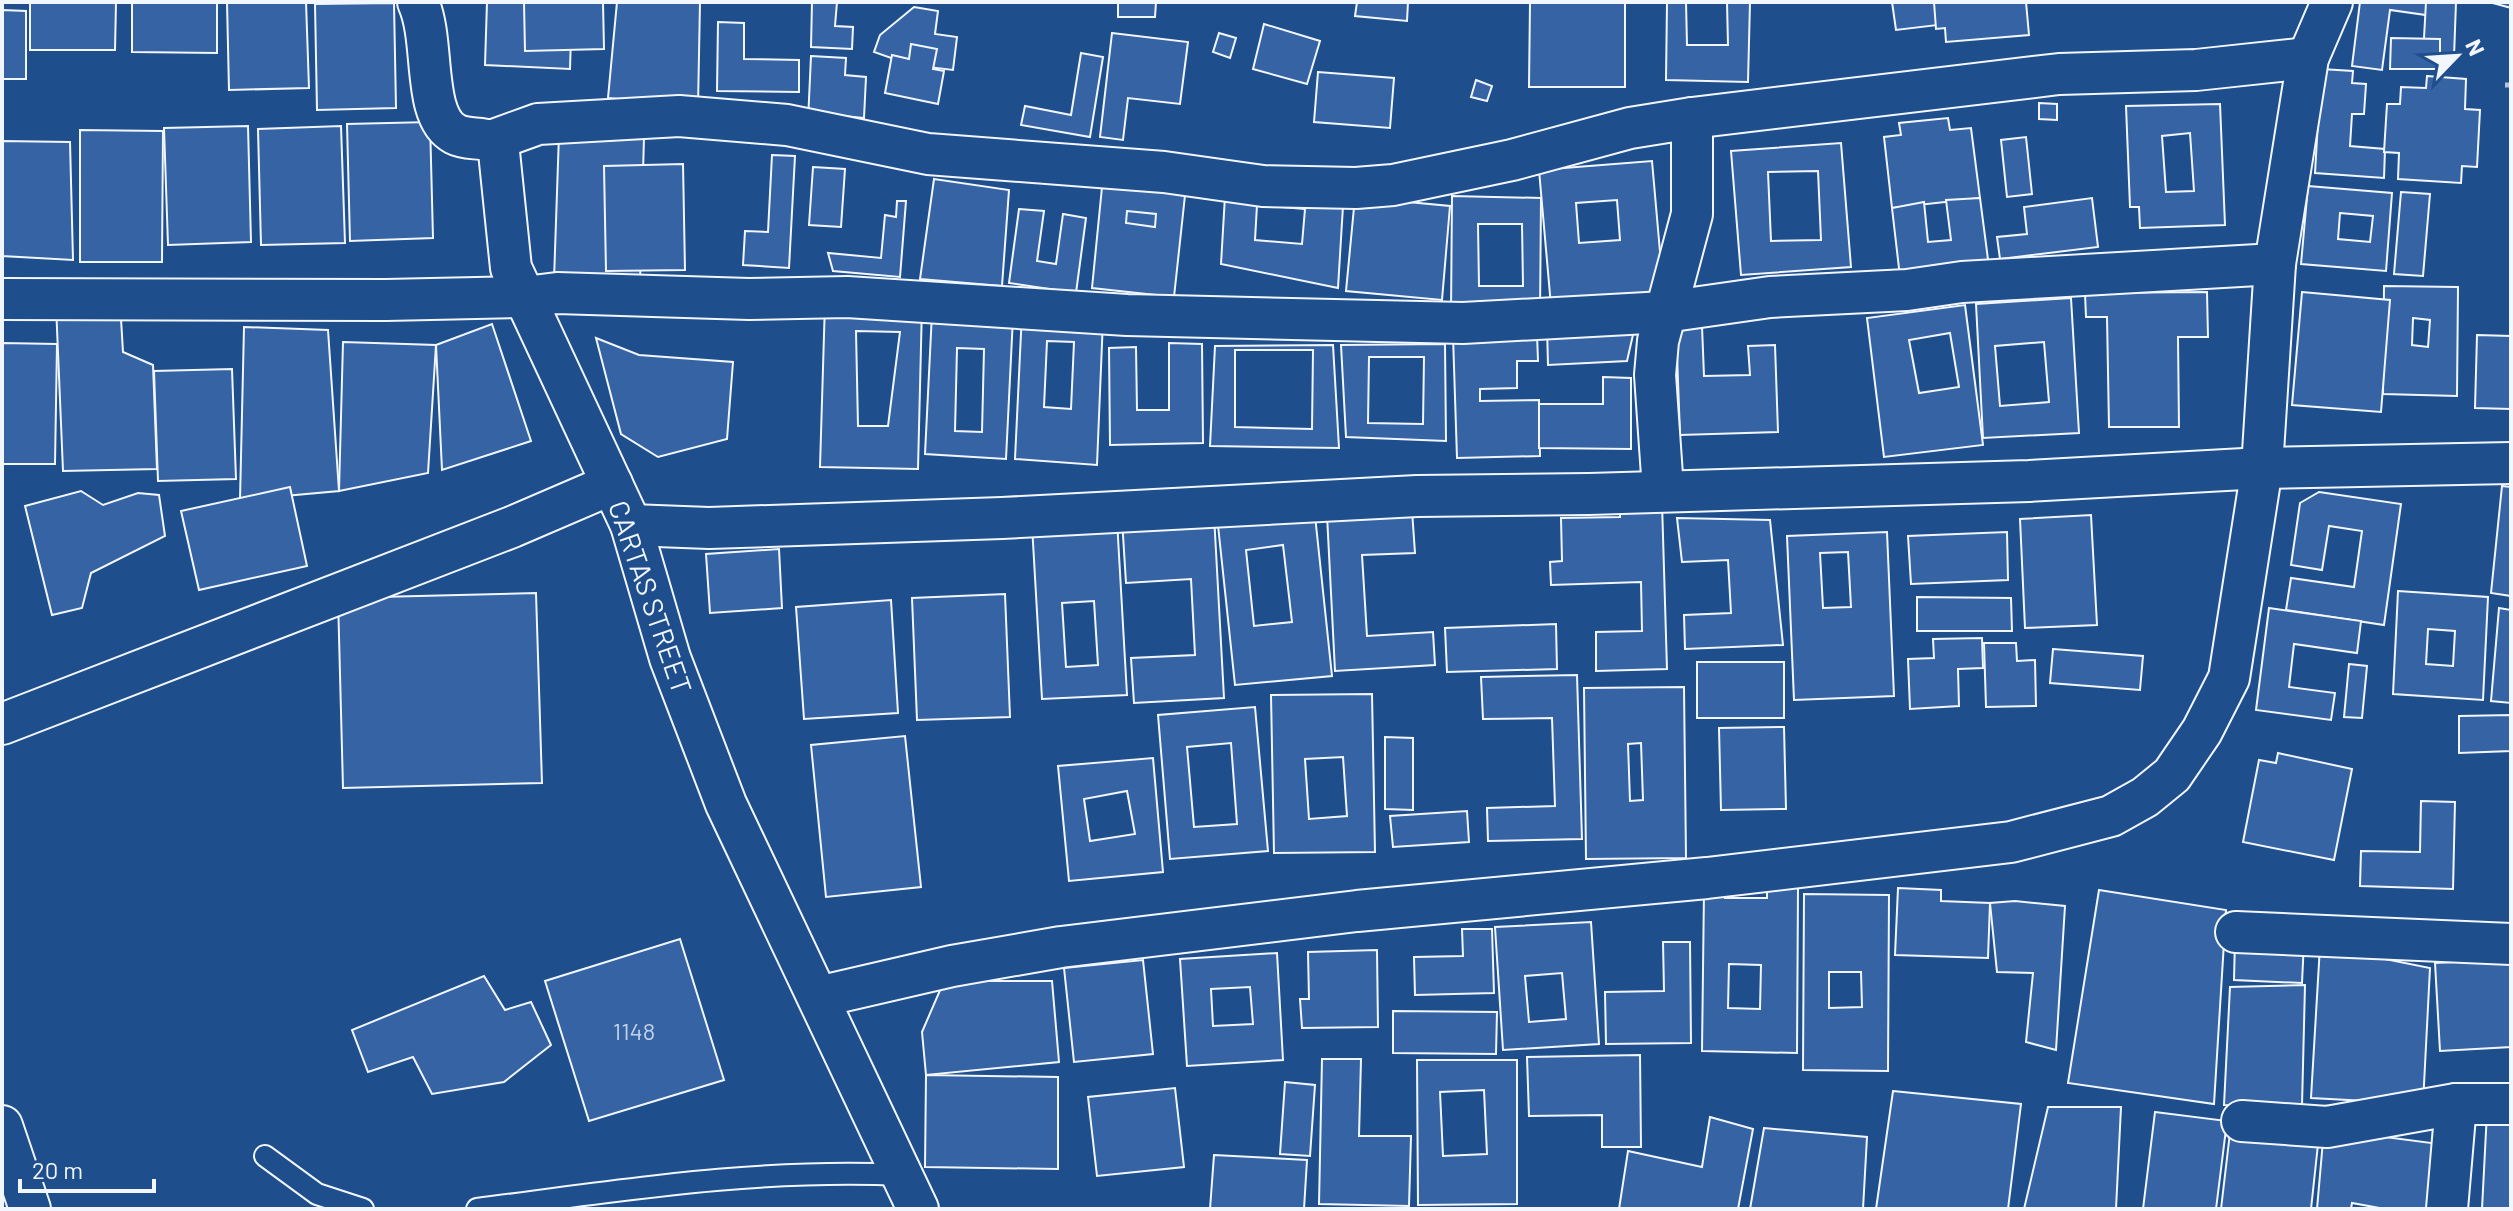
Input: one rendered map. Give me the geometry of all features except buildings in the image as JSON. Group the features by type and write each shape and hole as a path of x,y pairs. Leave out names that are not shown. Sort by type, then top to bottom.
{"street":[{"path":"418,2 428,31 437,117 446,129 459,136 491,141 538,124 679,116 787,125 928,154 1164,172 1263,186 1356,188 1393,185 1497,163 1630,128 1692,118 2059,74 2196,70 2308,58"},
{"path":"818,997 952,966 1061,947 1372,909 1707,878 1997,844 2111,816 2145,797 2172,775 2202,731 2229,678 2262,468 2275,264 2308,58 2332,2"},
{"path":"1663,490 1655,375 1665,312 1692,214 1692,118"},
{"name":"CARTAS STREET","path":"491,141 502,160 508,255 631,525 670,658 726,804 910,1192"},
{"path":"2,299 525,297 557,293 749,299 847,297 1127,315 1463,323 1665,312 1811,293 2275,264"},
{"path":"631,525 741,527 1002,518 1417,496 2029,481 2262,468 2511,463"},
{"path":"2,724 498,533 612,484"},
{"path":"2236,932 2511,944"},
{"path":"2242,1121 2327,1127 2456,1104 2511,1104"},
{"path":"2447,1209 2456,1104"},
{"path":"2,1126 30,1209"}],"lane":[{"path":"265,1156 317,1194 363,1209"},
{"path":"477,1209 706,1181 839,1172 910,1192"}]}
